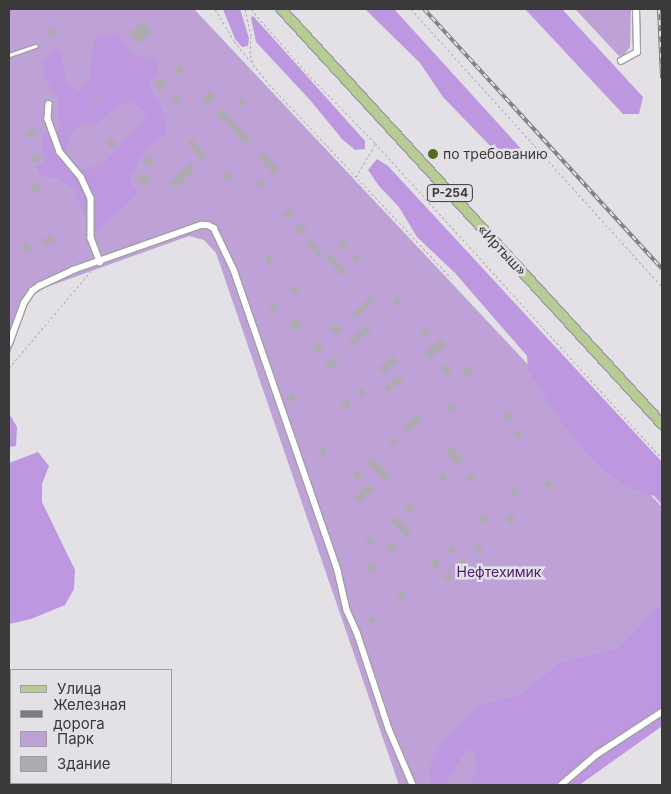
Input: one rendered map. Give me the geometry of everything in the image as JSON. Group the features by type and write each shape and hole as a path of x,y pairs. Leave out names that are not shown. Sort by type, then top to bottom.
{"main road":[{"name":"«Иртыш»","path":"281,9 662,424"}],"street":[{"path":"620,61 637,52 636,9"},
{"path":"49,104 48,119 60,152 81,177 91,198 91,238 100,262"},
{"path":"9,344 24,303 32,291 51,280 201,225 210,226 218,234 234,270 338,571 347,610 389,729 414,785"},
{"path":"561,785 596,755 662,712"}],"lane":[{"path":"9,55 34,46"}],"path":[{"path":"215,9 234,41 269,84 451,278"},
{"path":"245,9 251,36 250,55 253,63"},
{"path":"250,9 307,73 375,143 662,458"},
{"path":"411,9 662,288"},
{"path":"55,139 80,122 98,98 114,44"},
{"path":"242,109 269,84"},
{"path":"356,178 375,143"},
{"path":"9,368 100,262"}],"green space":[{"name":"Нефтехимик","path":"9,9 194,9 662,507 662,726 579,785 399,785 216,253 204,240 189,236 44,288 35,294 28,303 9,356"},
{"path":"575,9 631,9 630,47 624,55 619,56"}],"shaded area":[{"path":"223,9 240,9 249,38 248,46 242,47 235,39"},
{"path":"365,9 394,9 524,152 506,156 495,151 443,97 420,63"},
{"path":"525,9 562,9 643,97 639,114 623,114"},
{"path":"253,16 365,141 365,149 355,150 342,139 310,100 256,42 251,18"},
{"path":"118,34 132,55 154,58 158,71 149,85 168,125 164,135 146,148 129,179 138,193 93,234 88,215 83,214 74,189 57,178 43,176 38,172 37,166 45,161 41,136 61,128 57,111 58,99 44,77 43,62 56,48 62,56 66,83 79,91 90,78 92,50 97,37","holes":["132,102 146,113 142,123 101,165 83,169 65,157 64,150 68,145 70,134 84,123 97,123 119,105"]},
{"path":"377,159 388,166 662,462 662,505 654,496 627,487 595,463 561,422 528,370 527,356 455,273 417,237 399,207 379,186 368,170"},
{"path":"9,413 17,427 16,446 9,447"},
{"path":"38,452 49,466 42,484 42,502 75,570 74,589 65,605 31,619 9,624 9,463"},
{"path":"662,603 662,726 579,785 469,785 476,774 475,752 467,749 445,785 432,785 429,768 443,741 478,705 522,694 559,663 618,648"}],"building":[{"path":"144,22 152,32 137,44 129,33"},
{"path":"55,29 56,36 49,37 48,30"},
{"path":"181,64 185,68 179,75 174,70"},
{"path":"161,78 167,85 160,91 154,84"},
{"path":"210,91 216,97 208,105 202,98"},
{"path":"178,93 181,101 175,104 172,96"},
{"path":"241,97 246,102 242,106 237,101"},
{"path":"222,109 251,140 245,145 224,119 222,121 216,114"},
{"path":"36,129 37,135 28,137 26,131"},
{"path":"112,138 117,144 111,149 106,143"},
{"path":"192,139 207,155 202,160 187,143"},
{"path":"264,152 279,170 274,175 258,157"},
{"path":"40,154 41,161 33,163 32,155"},
{"path":"149,155 155,162 149,167 143,160"},
{"path":"190,163 195,169 176,188 170,182"},
{"path":"229,171 232,176 226,181 222,176"},
{"path":"144,173 151,181 145,186 137,180"},
{"path":"261,179 266,184 261,189 256,183"},
{"path":"38,184 40,192 32,193 31,185"},
{"path":"290,208 295,213 288,219 283,214"},
{"path":"301,222 307,229 300,235 295,229"},
{"path":"52,234 54,242 44,245 42,240"},
{"path":"311,239 323,255 320,258 306,243"},
{"path":"343,240 348,245 343,250 338,244"},
{"path":"28,243 31,250 23,252 21,246"},
{"path":"329,253 347,271 342,276 325,257"},
{"path":"356,253 361,259 357,263 352,257"},
{"path":"269,254 274,260 269,265 264,258"},
{"path":"296,284 300,290 295,295 290,289"},
{"path":"397,296 402,302 397,307 392,301"},
{"path":"370,297 374,301 357,318 353,313"},
{"path":"273,303 279,307 273,313 268,307"},
{"path":"296,318 303,326 296,332 289,325"},
{"path":"336,324 342,330 336,335 330,329"},
{"path":"366,325 371,331 352,346 348,341"},
{"path":"425,327 430,332 425,337 420,332"},
{"path":"441,339 447,345 429,359 424,353"},
{"path":"318,341 324,347 318,353 312,346"},
{"path":"393,356 398,361 384,374 379,368"},
{"path":"336,357 339,361 330,370 324,364 331,358 333,360"},
{"path":"446,364 452,371 447,375 441,369"},
{"path":"467,366 473,373 467,378 461,372"},
{"path":"398,375 404,382 400,385 398,383 388,392 384,388"},
{"path":"361,387 366,393 361,397 356,391"},
{"path":"292,392 296,397 290,403 286,398"},
{"path":"347,399 352,404 345,410 341,405"},
{"path":"453,403 457,407 452,413 447,408"},
{"path":"510,411 514,415 507,422 503,417"},
{"path":"417,414 422,420 408,432 404,427"},
{"path":"518,430 523,435 518,439 513,434"},
{"path":"394,437 399,442 393,447 389,442"},
{"path":"322,446 327,452 323,456 318,451"},
{"path":"451,446 464,461 458,466 446,451"},
{"path":"372,458 391,475 385,480 366,464"},
{"path":"358,470 363,475 357,480 352,474"},
{"path":"443,472 448,477 442,482 438,477"},
{"path":"472,472 475,476 469,482 465,478"},
{"path":"549,480 554,485 549,490 544,484"},
{"path":"369,484 374,490 359,502 355,497"},
{"path":"515,487 519,492 514,497 509,492"},
{"path":"410,502 415,507 410,512 404,506"},
{"path":"484,513 489,519 483,524 479,518"},
{"path":"512,514 516,519 510,524 506,519"},
{"path":"395,516 412,533 407,538 390,521"},
{"path":"369,536 375,542 370,546 365,540"},
{"path":"392,542 397,548 391,553 386,547"},
{"path":"479,544 484,550 480,554 474,548"},
{"path":"451,545 456,550 451,554 446,549"},
{"path":"435,558 441,564 435,569 430,563"},
{"path":"463,558 470,565 465,569 459,562"},
{"path":"372,561 377,567 371,572 366,567"},
{"path":"448,572 454,577 448,582 443,576"},
{"path":"402,590 406,595 401,601 396,596"},
{"path":"372,616 377,621 373,626 367,620"}],"railway":[{"path":"424,9 662,269"},
{"path":"659,9 662,78"}],"place":[{"name":"по требованию","path":"433,154"}]}
